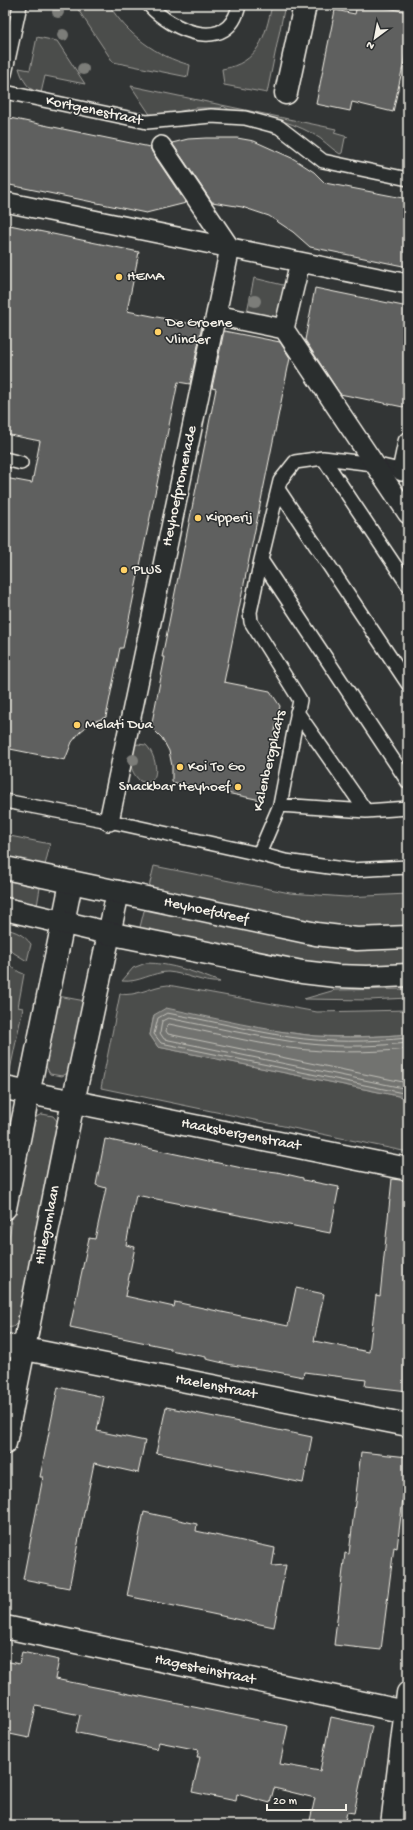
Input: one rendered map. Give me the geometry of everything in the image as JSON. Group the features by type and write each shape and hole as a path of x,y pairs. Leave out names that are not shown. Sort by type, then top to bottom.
{"street":[{"path":"286,93 305,5"},
{"path":"161,146 230,248"},
{"path":"5,202 408,284"},
{"name":"Heyhoefpromenade","path":"108,821 230,248"},
{"path":"284,328 300,262"},
{"path":"216,315 284,328 408,514"},
{"path":"405,471 408,442"},
{"name":"Heyhoefdreef","path":"5,868 316,934 357,939 408,937"},
{"path":"5,1208 70,882"},
{"name":"Hillegomlaan","path":"5,1443 14,1347 73,1102 118,892"},
{"path":"5,909 108,934 302,972 336,976 367,977 408,975"},
{"path":"5,1088 73,1102"},
{"name":"Haaksbergenstraat","path":"73,1102 408,1169"},
{"name":"Haelenstraat","path":"14,1347 408,1425"},
{"name":"Hagesteinstraat","path":"5,1627 407,1702"},
{"path":"392,1825 407,1702"}],"lane":[{"path":"5,74 8,42 20,5"},
{"path":"149,5 158,16 171,24 186,31 203,35 220,32 234,21 239,5"},
{"name":"Kortgenestraat","path":"5,92 147,122 211,116 245,118 279,127 323,161 408,178"},
{"path":"322,458 408,585"},
{"name":"Kalenbergplaats","path":"259,854 280,805 300,700 251,622 250,612 280,481 295,462 322,458 374,464 405,471"},
{"path":"5,459 21,463"},
{"path":"278,489 408,684"},
{"path":"261,560 408,782"},
{"path":"298,712 366,811"},
{"path":"5,801 108,821 285,861 351,870 408,867"},
{"path":"280,805 366,811 408,808"}],"shaded area":[{"path":"75,5 109,5 125,26 144,43 166,56 190,65 188,77 113,62"},
{"path":"272,5 285,5 267,93 224,85 222,69 234,66 252,55 263,38"},
{"path":"37,37 57,41 85,84 45,76 41,93 30,88 24,80 19,68 30,70"},
{"path":"131,86 336,129 334,133 348,137 345,138 342,153 340,154 317,136 292,124 261,115 228,109 223,106 221,108 195,108 159,116 151,116"},
{"path":"254,278 287,286 280,318 247,312"},
{"path":"138,744 146,745 153,756 155,763 155,776 152,780 147,782 140,781 136,777 133,773 131,765 134,746"},
{"path":"5,835 50,844 44,870 5,862"},
{"path":"154,866 290,893 346,897 408,894 408,930 342,928 309,924 277,919 148,891"},
{"path":"5,880 40,888 37,906 5,902"},
{"path":"146,909 408,948 408,964 351,965 294,960 142,929 140,927 144,911"},
{"path":"5,929 20,934 31,944 27,961 5,945"},
{"path":"5,962 24,974 18,1007 23,1008 10,1070 5,1069"},
{"path":"146,963 155,963 174,967 220,982 208,981 168,972 162,972 140,979 122,981 133,968"},
{"path":"168,985 317,1012 408,1010 408,1034 385,1036 316,1036 154,1015 150,1035 158,1047 408,1098 408,1152 101,1088 120,994 126,995 138,993"},
{"path":"408,989 408,998 369,1000 304,999 335,990"},
{"path":"58,996 85,1001 68,1073 62,1076 50,1074 45,1065"},
{"path":"42,1114 53,1116 58,1122 18,1322 13,1327 5,1328 5,1257 32,1123 36,1117"}],"water":[{"path":"166,1008 259,1028 297,1034 362,1037 408,1034 408,1098 158,1047 150,1035 154,1015"}],"building":[{"path":"357,5 372,5 408,12 408,43 393,112 352,102 350,111 316,104 335,10 355,14"},
{"path":"5,117 150,147 186,203 146,213 5,184"},
{"path":"237,138 254,141 294,159 314,172 325,183 408,199 408,267 310,247 293,232 269,216 242,207 212,202 172,143 188,139"},
{"path":"5,224 139,252 127,311 202,326 190,384 178,382 123,648 120,648 106,717 91,723 80,732 72,742 65,760 5,748 5,478 32,483 40,441 5,434"},
{"path":"315,288 408,307 408,408 340,394 305,340"},
{"path":"224,331 280,342 290,358 224,682 270,691 280,706 261,800 172,782 172,766 169,751 162,738 151,727 165,657 162,657 216,389 212,388"},
{"path":"105,1139 242,1168 277,1172 303,1178 303,1180 339,1187 330,1233 136,1195 126,1245 135,1247 125,1296 174,1307 175,1302 288,1326 296,1288 324,1294 314,1341 369,1352 376,1295 380,1296 392,1179 408,1181 408,1391 365,1386 366,1380 304,1372 303,1377 232,1365 206,1359 206,1357 170,1350 170,1348 70,1327 89,1238 95,1239 106,1188 96,1185"},
{"path":"58,1387 104,1397 97,1431 145,1441 138,1473 94,1463 69,1588 23,1579 43,1477 40,1477"},
{"path":"166,1407 312,1437 303,1483 156,1453"},
{"path":"361,1452 408,1457 397,1548 394,1547 381,1650 334,1645 345,1553 349,1554"},
{"path":"144,1512 197,1524 196,1531 275,1548 272,1566 286,1565 274,1627 127,1596"},
{"path":"22,1652 59,1660 55,1679 288,1726 280,1764 320,1771 331,1717 372,1726 354,1813 347,1812 344,1825 309,1825 315,1798 274,1788 270,1803 237,1794 236,1801 192,1792 200,1757 197,1757 199,1750 159,1742 157,1749 78,1733 76,1732 80,1715 36,1706 29,1738 5,1733 10,1709 5,1708 5,1661 19,1664"}],"place":[{"name":"HEMA","path":"119,277"},
{"name":"De Groene Vlinder","path":"158,332"},
{"name":"Kipperij","path":"198,518"},
{"name":"PLUS","path":"124,570"},
{"name":"Melati Dua","path":"77,725"},
{"name":"Koi To Go","path":"180,767"},
{"name":"Snackbar Heyhoef","path":"238,787"}]}
